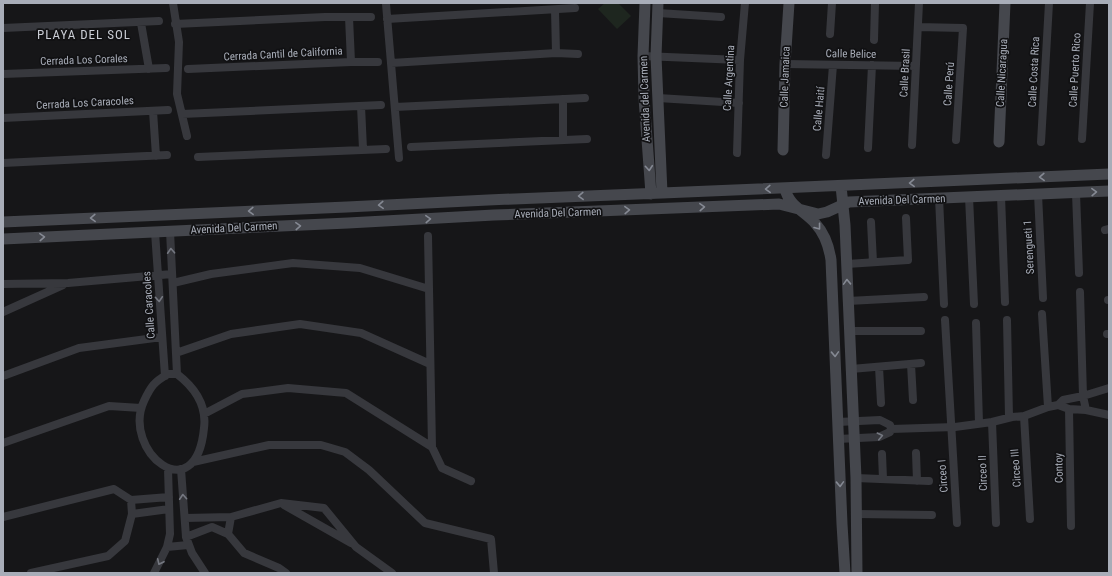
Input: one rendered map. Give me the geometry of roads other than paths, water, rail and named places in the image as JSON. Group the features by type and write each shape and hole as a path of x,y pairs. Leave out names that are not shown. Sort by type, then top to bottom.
{"main road":[{"name":"Avenida del Carmen","path":"645,3 643,56 646,142 656,194"},
{"name":"Calle Jamaica","path":"783,150 785,64 790,3"},
{"name":"Calle Nicaragua","path":"999,142 1005,3"},
{"name":"Avenida del Carmen","path":"656,194 660,142 656,56 658,8"},
{"name":"Avenida Del Carmen","path":"3,222 1109,174"},
{"path":"841,186 845,226 850,331 856,478 857,573"},
{"path":"785,188 786,195 790,201 815,223 822,232 827,241 830,253 842,524 846,573"},
{"name":"Avenida Del Carmen","path":"3,239 494,215 779,204 818,214 827,212 849,202 1109,191"},
{"path":"488,200 488,208 494,215"},
{"path":"347,207 348,223"},
{"path":"207,213 207,230"},
{"path":"115,217 116,234"},
{"path":"830,253 846,251"},
{"path":"836,383 852,384"},
{"path":"842,524 857,518"}],"street":[{"path":"172,3 179,42 177,94 187,136"},
{"path":"385,3 399,158"},
{"name":"Calle Argentina","path":"737,153 740,60 744,3"},
{"path":"830,34 832,3"},
{"path":"874,40 876,3"},
{"name":"Calle Brasil","path":"912,145 919,3"},
{"name":"Calle Costa Rica","path":"1041,142 1049,3"},
{"name":"Calle Puerto Rico","path":"1082,139 1090,3"},
{"path":"387,19 575,8"},
{"path":"658,8 721,17"},
{"path":"555,10 556,53"},
{"path":"175,24 325,17 371,17"},
{"path":"349,17 350,62"},
{"path":"3,28 159,21"},
{"path":"141,23 149,69"},
{"name":"Calle Perú","path":"918,27 963,28 956,140"},
{"path":"391,64 556,53 578,54"},
{"path":"643,56 740,60"},
{"name":"Cerrada Cantil de California","path":"188,69 378,62"},
{"name":"Calle Belice","path":"785,64 916,66"},
{"name":"Calle Haití","path":"826,155 833,65"},
{"path":"868,148 872,65"},
{"name":"Cerrada Los Corales","path":"3,74 166,68"},
{"path":"395,107 585,98"},
{"path":"658,98 739,103"},
{"path":"563,99 563,140"},
{"path":"182,114 381,105"},
{"path":"361,106 362,149"},
{"name":"Cerrada Los Caracoles","path":"3,118 168,110"},
{"path":"153,111 156,156"},
{"path":"411,147 587,139"},
{"path":"646,142 660,142"},
{"path":"198,157 386,148"},
{"path":"3,163 167,155"},
{"path":"1076,193 1079,273"},
{"name":"Serengueti 1","path":"1038,194 1043,298"},
{"path":"1001,196 1005,302"},
{"path":"969,197 974,304"},
{"path":"939,198 944,304"},
{"path":"847,264 908,260 906,218"},
{"path":"871,222 873,262"},
{"path":"170,231 177,374"},
{"name":"Calle Caracoles","path":"155,232 165,376"},
{"path":"428,236 432,447 442,468 471,481"},
{"path":"173,283 211,274 293,263 360,268 429,289"},
{"path":"3,284 68,283 172,274"},
{"path":"3,312 68,283"},
{"path":"1080,292 1083,396 1086,410"},
{"path":"848,301 924,297"},
{"path":"1042,314 1048,407"},
{"path":"161,318 174,317"},
{"name":"Circeo I","path":"945,320 950,427 957,524"},
{"path":"1007,320 1009,417"},
{"path":"976,323 979,423"},
{"path":"176,353 231,334 300,324 361,333 430,364"},
{"path":"850,331 922,331"},
{"path":"3,376 79,348 162,337"},
{"path":"851,369 921,363"},
{"path":"911,364 913,400"},
{"path":"879,367 881,403"},
{"path":"193,462 200,452 203,439 204,414 194,389 177,374 168,374 156,380 148,393 140,408 139,424 143,439 150,452 158,462 168,469 181,469 193,462 270,445 321,445 345,452 369,470 426,523 491,539 494,573"},
{"path":"204,414 242,394 288,388 346,393 432,447"},
{"path":"1058,405 1063,400 1109,388"},
{"path":"891,428 950,427 992,422 1009,417 1024,416 1058,405 1069,409 1086,410 1109,415"},
{"path":"3,443 109,406 140,408"},
{"name":"Contoy","path":"1069,409 1071,526"},
{"name":"Circeo III","path":"1024,416 1030,519"},
{"path":"838,422 880,420 890,425 891,428"},
{"name":"Circeo II","path":"992,422 996,523"},
{"path":"838,439 879,437 890,432 891,428"},
{"path":"916,452 917,481"},
{"path":"882,454 883,479"},
{"path":"154,573 167,547 170,534 168,469"},
{"path":"181,469 186,537 188,545 205,573"},
{"path":"856,478 929,481"},
{"path":"168,484 174,481 182,482"},
{"path":"3,517 114,489 131,500 169,497"},
{"path":"31,573 108,556 125,541 132,514 131,500"},
{"path":"185,518 231,517 281,503 324,508 356,547"},
{"path":"281,503 356,547 392,573"},
{"path":"132,514 170,509"},
{"path":"857,518 932,515"},
{"path":"228,534 231,517"},
{"path":"212,518 212,527"},
{"path":"186,537 212,527 228,534 244,553 279,568 286,573"},
{"path":"167,547 188,545"}],"district":[{"name":"PLAYA DEL SOL","path":"84,34"}]}
